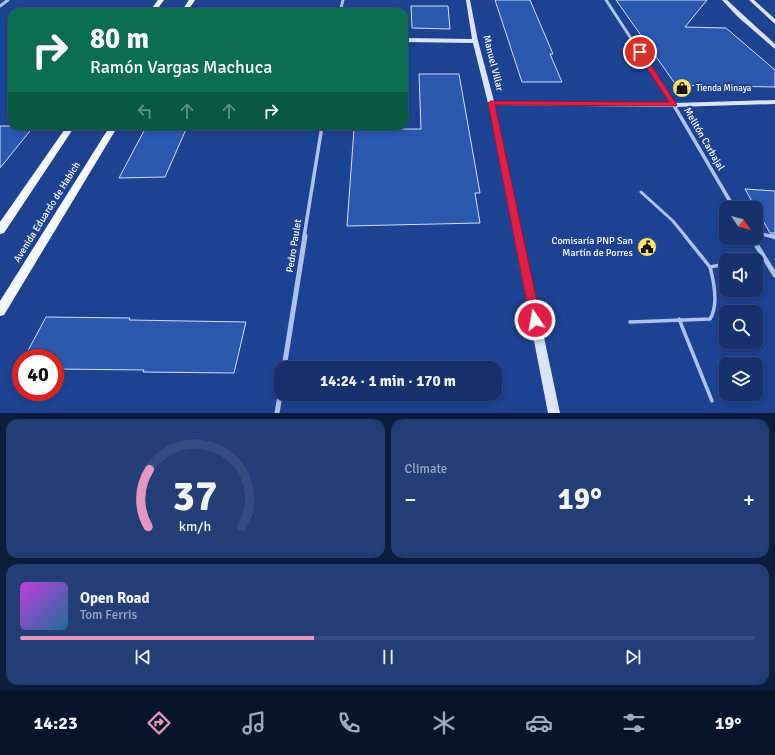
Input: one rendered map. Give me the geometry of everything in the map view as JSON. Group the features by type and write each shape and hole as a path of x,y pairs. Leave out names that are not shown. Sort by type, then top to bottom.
{"main road":[{"path":"0,230 68,130"},
{"name":"Avenida Eduardo de Habich","path":"0,311 112,130"}],"street":[{"path":"0,6 8,0"},
{"name":"Manuel Villar","path":"468,0 475,41 491,103 554,413"},
{"name":"Melitón Carbajal","path":"606,0 674,105 730,201"},
{"path":"724,0 775,47"},
{"path":"751,0 775,22"},
{"path":"408,40 475,41"},
{"path":"491,103 674,105 775,102"},
{"name":"Pedro Paulet","path":"285,361 321,130"},
{"path":"763,234 775,237"},
{"path":"756,245 775,275"},
{"path":"278,413 280,401"}],"lane":[{"path":"630,322 712,317 715,283 710,267 673,221 641,192"},
{"path":"710,267 719,265"},
{"path":"679,319 712,401"}],"building":[{"path":"495,0 530,0 553,54 550,54 562,82 522,82"},
{"path":"616,0 707,0 685,27 726,28 775,70 775,87 676,85"},
{"path":"411,6 448,6 450,29 412,28"},
{"path":"419,74 459,74 480,193 475,193 480,223 347,226 354,130 421,129"},
{"path":"0,126 8,126 8,130 31,130 0,168"},
{"path":"144,130 186,130 165,177 119,178"},
{"path":"745,189 775,191 775,233 770,233 763,221 763,201 752,201"},
{"path":"46,317 246,322 234,373 64,369 64,349 29,349"}],"place":[{"name":"Tienda Minaya","path":"682,88"},
{"name":"Comisaría PNP San Martín de Porres","path":"647,247"}],"route":[{"path":"535,320 491,103 674,105 640,52"}]}
